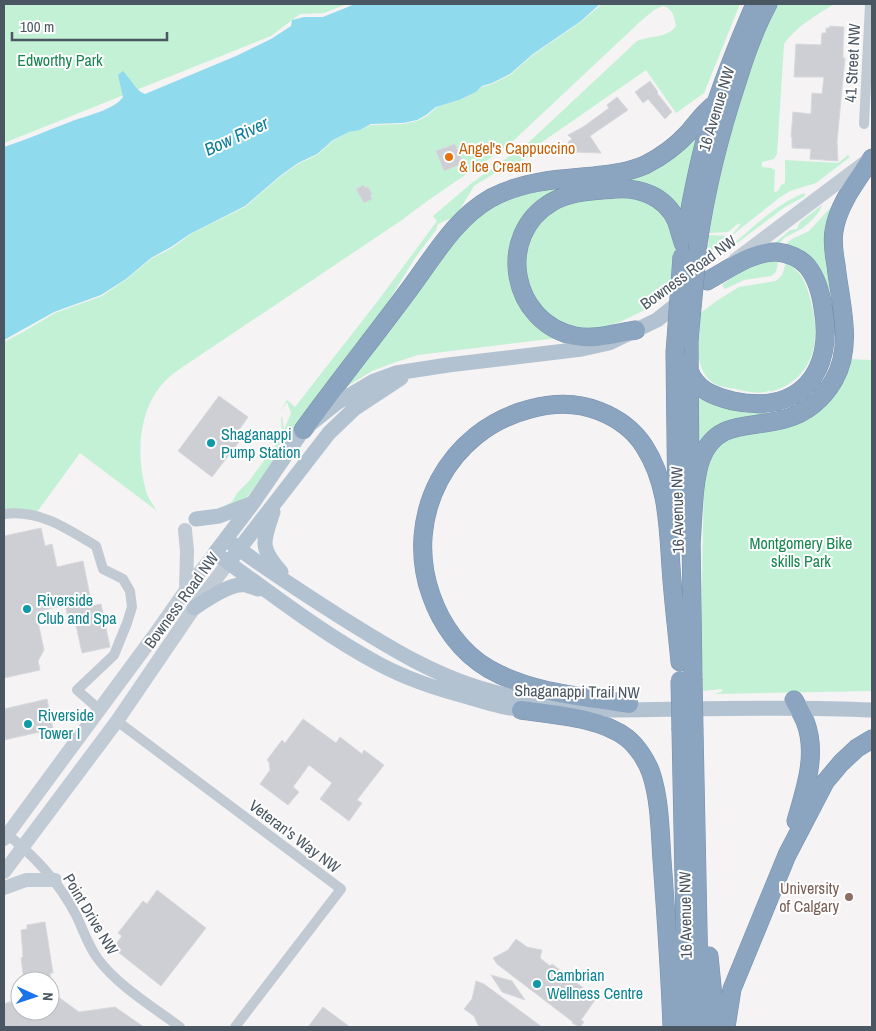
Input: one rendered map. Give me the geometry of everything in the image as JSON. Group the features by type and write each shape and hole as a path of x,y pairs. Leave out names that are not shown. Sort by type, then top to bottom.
{"highway":[{"name":"16 Avenue NW","path":"686,680 680,662 675,353 677,307 688,248 700,162 716,103 755,4"},
{"name":"16 Avenue NW","path":"687,1027 686,680 691,545 688,248 709,184 726,117 752,40 768,4"},
{"path":"303,430 457,224 467,215 496,196 528,184 621,173 646,164 678,143 702,114 716,103"},
{"path":"691,545 700,465 705,451 711,443 722,433 735,427 780,421 800,413 822,396 836,374 843,355 845,337 834,257 834,232 841,207 872,157"},
{"path":"636,330 602,336 582,337 564,332 546,322 527,300 519,282 517,252 524,232 536,215 562,197 583,192 631,189 653,196 668,208 676,220 688,248"},
{"path":"689,370 697,385 712,394 743,402 772,403 788,398 805,386 816,372 825,349 826,327 820,294 810,271 798,258 780,253 761,254 707,281"},
{"path":"629,704 561,693 509,679 487,668 461,646 440,617 425,575 422,548 423,528 430,498 437,483 446,468 470,440 508,416 536,407 554,404 591,408 610,415 634,433 644,445 654,464 664,493 680,662"},
{"path":"787,855 811,761 810,739 805,722 796,704"},
{"path":"521,710 584,720 608,728 627,738 636,747 650,771 658,814 669,948 672,1027"},
{"name":"16 Avenue NW","path":"687,730 696,804 700,1027"},
{"path":"726,1027 732,989 787,855 825,782 857,748 872,739"},
{"path":"696,804 716,1027"}],"main road":[{"name":"Bowness Road NW","path":"5,835 100,710 186,590 226,540 303,430 338,402 374,381 396,374 448,365 582,349 609,343 657,320 872,157"},
{"name":"Bowness Road NW","path":"4,872 117,721 194,608 329,433 354,409 410,372"},
{"path":"277,501 264,539 264,546 268,558 293,587"},
{"path":"186,590 190,524 219,516 253,503"},
{"name":"Shaganappi Trail NW","path":"226,540 293,587 381,642 452,678 496,692 526,698 598,704 796,704 872,710"},
{"name":"Shaganappi Trail NW","path":"214,553 350,647 380,664 417,681 492,704 521,710 632,711 872,700"},
{"path":"194,608 216,594 245,585 270,593"},
{"path":"4,888 26,880 55,880"}],"street":[{"name":"41 Street NW","path":"864,124 870,4"},
{"path":"4,514 20,513 45,518 96,546 103,569 123,579 130,591 132,606 114,655 77,690 100,710"},
{"name":"Veteran's Way NW","path":"117,721 341,889 235,1027"},
{"name":"Point Drive NW","path":"5,835 22,847 55,880 76,914 98,960 117,980 180,1027"}],"green space":[{"name":"Edworthy Park","path":"4,4 347,4 324,13 300,14 271,36 4,143"},
{"path":"602,4 740,4 704,93 676,113 646,70 532,149 529,156 515,165 511,163 474,186 456,216 438,224 436,230 415,258 372,328 247,497 221,510 221,508 232,502 237,493 249,481 279,441 282,432 281,417 284,430 291,413 287,402 280,411 287,400 295,407 437,221 433,216 473,182 528,143 637,41 663,35 672,30 676,26 674,16 669,9 663,6 654,10 642,20 499,152 165,381 149,405 144,419 140,448 146,491 157,511 80,453 37,512 4,510 4,342 55,313 102,296 151,259 172,248 191,234 245,207 298,164 317,155 334,140 349,132 371,125 403,124 417,121 427,116 437,107 459,100 482,87 510,75 533,55 582,21"},
{"path":"775,4 834,4 800,27 784,44 777,154 774,159 762,162 762,167 775,170 774,192 778,191 781,185 785,183 785,160 838,163 848,155 850,157 816,183 790,191 779,198 731,236 740,225 739,223 728,232 709,233 708,231 719,172 743,86"},
{"path":"698,134 681,212 615,180"},
{"path":"566,187 509,261 558,338 418,355 372,371 341,390 460,232 488,208 523,192"},
{"path":"804,193 805,196 785,207 726,250 782,204"},
{"path":"632,196 656,208 672,228 675,255 671,282 655,293 657,304 620,322 600,328 586,329 570,326 557,320 543,310 527,285 525,251 529,237 549,212 575,199"},
{"path":"822,205 819,212 803,228 784,238 779,244 775,243 790,230 797,229 800,222"},
{"path":"833,205 832,302 827,283 814,260 787,243 809,231"},
{"path":"708,235 731,236 707,255 709,242 707,240"},
{"path":"777,260 776,272 771,276 744,280 725,289 722,285 754,262"},
{"path":"786,263 803,278 809,294 815,328 815,340 810,359 795,380 770,392 770,390 760,393 752,392 717,385 709,379 700,363 698,353 699,314 739,287 776,281 782,275"},
{"name":"Montgomery Bike skills Park","path":"849,359 872,360 872,691 715,694 723,691 721,689 703,691 701,633 704,470 718,444 733,435 781,428"},
{"path":"697,398 731,409 767,413 767,416 698,445"}],"water":[{"name":"Bow River","path":"355,4 600,4 581,21 533,54 510,74 482,86 476,92 459,100 436,107 417,120 403,123 371,124 333,140 317,154 298,163 280,176 245,206 190,234 151,258 126,279 101,295 54,312 4,340 4,147 113,106 123,97 118,75 123,71 136,87 145,94 236,56 271,39 291,26 292,20 304,17 323,17"}],"building":[{"path":"830,26 844,27 843,58 845,58 837,141 838,161 810,159 811,149 792,148 791,137 793,112 811,114 812,93 822,94 824,77 794,77 796,44 821,45 822,33 826,33 826,28"},
{"path":"650,81 672,112 665,119 648,99 643,103 635,92"},
{"path":"617,97 628,110 590,136 601,153 574,152 568,142 572,139 568,135 583,127 609,108 607,105"},
{"name":"Angel's Cappuccino & Ice Cream","path":"455,144 463,163 444,171 436,151"},
{"path":"364,185 365,188 368,187 372,194 370,196 372,199 364,203 356,189"},
{"name":"Shaganappi Pump Station","path":"219,396 248,417 239,430 245,434 212,477 178,451"},
{"name":"Riverside Club and Spa","path":"41,528 45,546 52,544 57,567 83,561 92,606 101,604 110,647 82,653 74,616 68,617 65,605 36,612 44,650 38,661 40,670 4,678 4,536"},
{"name":"Riverside Tower I","path":"47,699 53,729 4,740 4,709"},
{"path":"303,719 336,743 340,737 362,754 364,750 384,765 357,800 362,803 349,821 320,799 332,783 309,765 293,787 299,792 288,805 260,784 270,770 267,760 282,740 285,743"},
{"path":"157,890 206,928 161,986 113,948 122,936 118,933 143,901 147,904"},
{"path":"45,922 53,971 23,971 21,930 27,929 27,925"},
{"path":"516,939 527,947 542,950 540,958 550,966 552,964 586,990 584,992 595,1000 581,1020 584,1022 580,1027 572,1023 497,964 493,958 508,950"},
{"path":"491,975 512,981 525,1000 502,992"},
{"path":"476,981 484,984 542,1027 479,1027 474,1016 464,1009 472,999"},
{"path":"60,998 79,1012 115,1007 144,1027 4,1027 4,1004 9,1002 10,1021 60,1021"},
{"path":"323,1007 350,1027 308,1027"}],"place":[{"name":"Angel's Cappuccino & Ice Cream","path":"449,157"},
{"name":"Shaganappi Pump Station","path":"211,443"},
{"name":"Riverside Club and Spa","path":"27,609"},
{"name":"Riverside Tower I","path":"28,724"},
{"name":"University of Calgary","path":"849,897"},
{"name":"Cambrian Wellness Centre","path":"537,984"}]}
